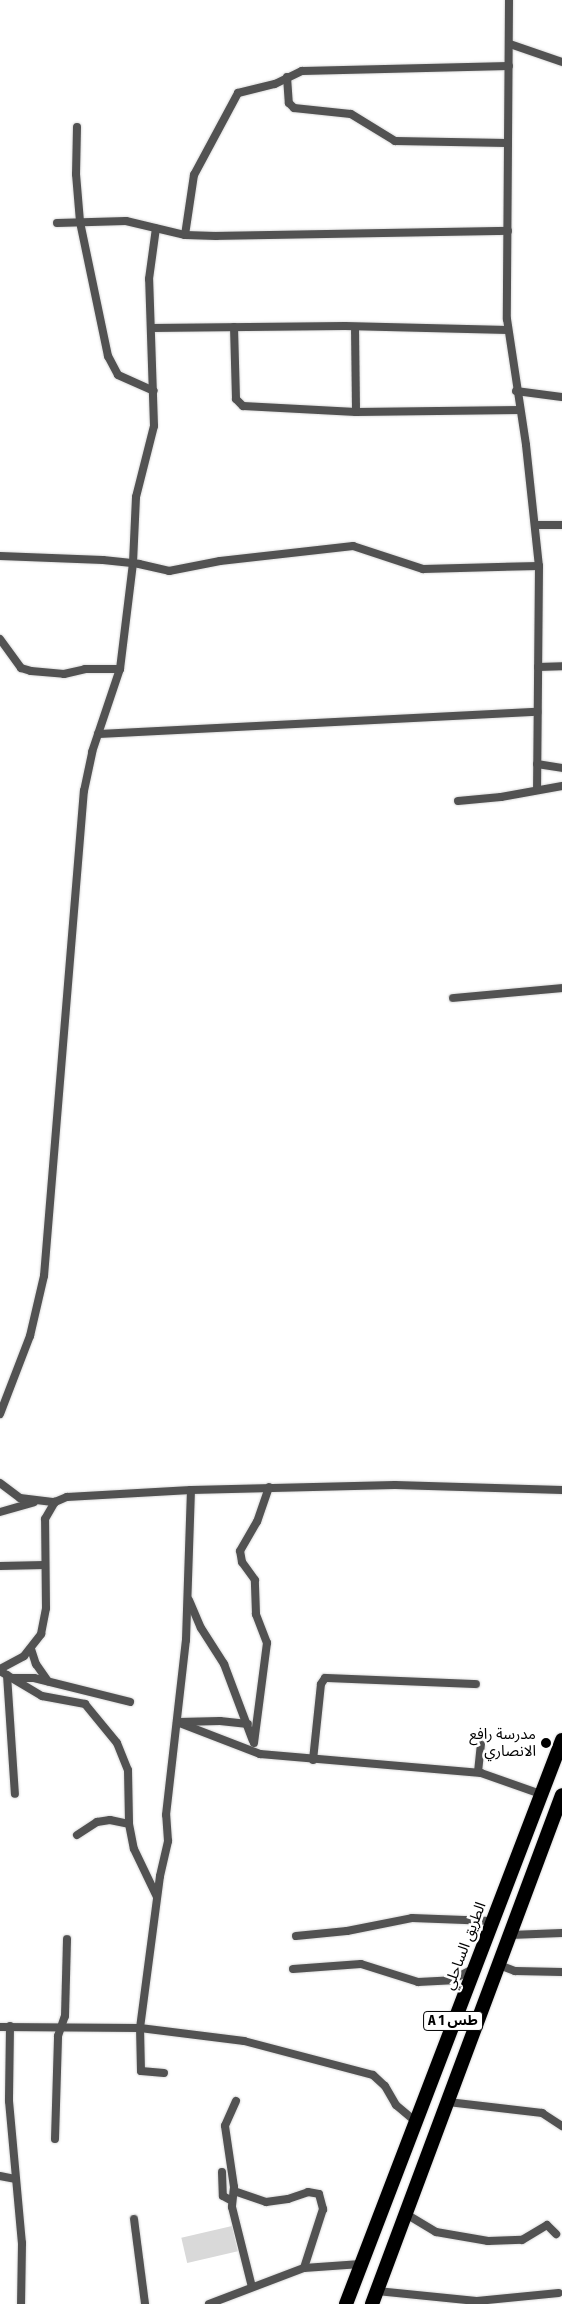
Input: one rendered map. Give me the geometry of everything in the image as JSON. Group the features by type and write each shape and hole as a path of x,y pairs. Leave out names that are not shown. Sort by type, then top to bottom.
{"highway":[{"name":"الطريق الساحلي","path":"346,2304 491,1921 562,1740"},
{"name":"A 1 طس","path":"374,2298 562,1795"}],"street":[{"path":"509,0 510,44 507,144 508,330 536,525 539,566 537,789"},
{"path":"510,44 562,62"},
{"path":"185,235 194,175 222,128 234,97 279,83 287,77 302,71 509,66"},
{"path":"287,77 290,103 294,108 351,114 394,141 507,144"},
{"path":"77,127 76,174 80,222 101,327 112,366 126,381 154,391"},
{"path":"57,223 126,221 185,235 508,231"},
{"path":"0,1414 30,1336 44,1276 84,791 98,734 120,669 132,563 136,497 153,435 154,391 149,279 156,228"},
{"path":"234,327 236,394 240,404 356,412 520,410"},
{"path":"151,328 355,327 508,330"},
{"path":"355,327 356,412"},
{"path":"516,391 562,397"},
{"path":"536,525 562,524"},
{"path":"0,556 132,563 169,571 220,562 353,546 424,569 539,566"},
{"path":"0,639 21,668 31,671 64,674 85,669 120,669"},
{"path":"538,667 562,666"},
{"path":"98,734 537,712"},
{"path":"537,764 562,768"},
{"path":"458,801 529,793 537,789 562,786"},
{"path":"453,998 562,988"},
{"path":"0,1483 12,1494 36,1501 55,1502 73,1496 269,1487 395,1485 562,1490"},
{"path":"254,1743 267,1643 256,1614 255,1580 242,1562 240,1551 257,1522 269,1487"},
{"path":"164,2073 141,2071 140,2028 168,1840 166,1815 177,1722 188,1595 191,1490"},
{"path":"0,1512 36,1501"},
{"path":"5,1673 31,1649 41,1634 45,1617 45,1519 55,1502"},
{"path":"0,1566 45,1565"},
{"path":"188,1595 201,1628 224,1664 260,1754"},
{"path":"31,1649 39,1671 49,1682"},
{"path":"5,1673 34,1678 130,1702"},
{"path":"5,1673 16,1794"},
{"path":"5,1673 42,1696 80,1702 93,1712 125,1761 129,1780 129,1824 138,1861 158,1897"},
{"path":"313,1760 321,1684 325,1678 476,1684"},
{"path":"177,1722 206,1720 248,1724"},
{"path":"177,1722 260,1754 313,1760 478,1772 541,1794"},
{"path":"478,1772 482,1734"},
{"path":"77,1835 97,1822 110,1820 129,1824"},
{"path":"296,1936 338,1932 412,1918 491,1921"},
{"path":"510,1935 562,1933"},
{"path":"56,2139 58,2036 62,2026 67,1939"},
{"path":"294,1969 362,1964 418,1982 452,1980 473,1969"},
{"path":"499,1965 515,1971 562,1972"},
{"path":"10,2026 9,2100 22,2243 20,2304"},
{"path":"0,2027 140,2028 233,2039 373,2075 386,2086 396,2105 416,2122"},
{"path":"236,2101 225,2126 234,2191 232,2201 252,2287"},
{"path":"448,2102 542,2113 562,2126"},
{"path":"222,2172 223,2196 232,2201"},
{"path":"0,2176 15,2179"},
{"path":"234,2191 266,2202 288,2199 308,2192 319,2194 323,2209 304,2268"},
{"path":"406,2214 436,2232 488,2241 522,2240 547,2225 556,2234"},
{"path":"134,2219 145,2304"},
{"path":"209,2304 304,2268 361,2264"},
{"path":"374,2298 477,2301 559,2292"}],"shaded area":[{"path":"232,2226 238,2251 187,2263 181,2238"}],"place":[{"name":"مدرسة رافع الانصاري","path":"546,1743"}]}
